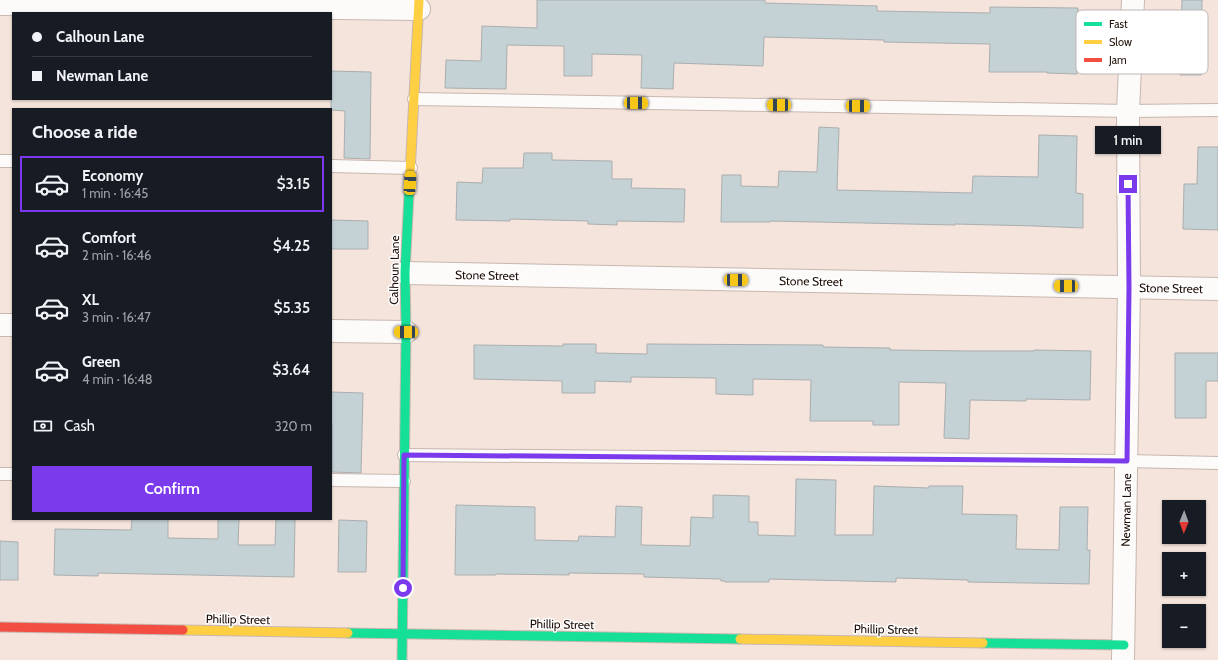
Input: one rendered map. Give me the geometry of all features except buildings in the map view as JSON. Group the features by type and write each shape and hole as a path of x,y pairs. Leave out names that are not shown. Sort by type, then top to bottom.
{"street":[{"name":"Newman Lane","path":"1133,0 1133,10"},
{"path":"0,4 419,5"},
{"name":"Calhoun Lane","path":"402,660 406,332 405,274 419,5"},
{"name":"Newman Lane","path":"1124,652 1129,287 1128,111 1130,74"},
{"name":"Stone Street","path":"405,274 1218,289"},
{"path":"0,325 12,325"},
{"path":"332,331 406,332"},
{"name":"Phillip Street","path":"0,628 402,633 1124,652"}],"lane":[{"path":"414,99 1128,111 1218,110"},
{"path":"0,161 12,162"},
{"path":"332,166 410,168"},
{"path":"404,455 1218,463"},
{"path":"0,474 12,474"},
{"path":"332,480 404,481"}],"traffic: fast":[{"path":"402,660 406,332 405,273 410,174"},
{"path":"348,633 740,639"},
{"path":"983,643 1124,645"}],"traffic: slow":[{"path":"410,174 419,0"},
{"path":"183,630 348,633"},
{"path":"740,639 983,643"}],"traffic: jam":[{"path":"0,627 183,630"}],"route":[{"path":"403,588 404,455 1127,461 1129,287 1128,184"}]}
